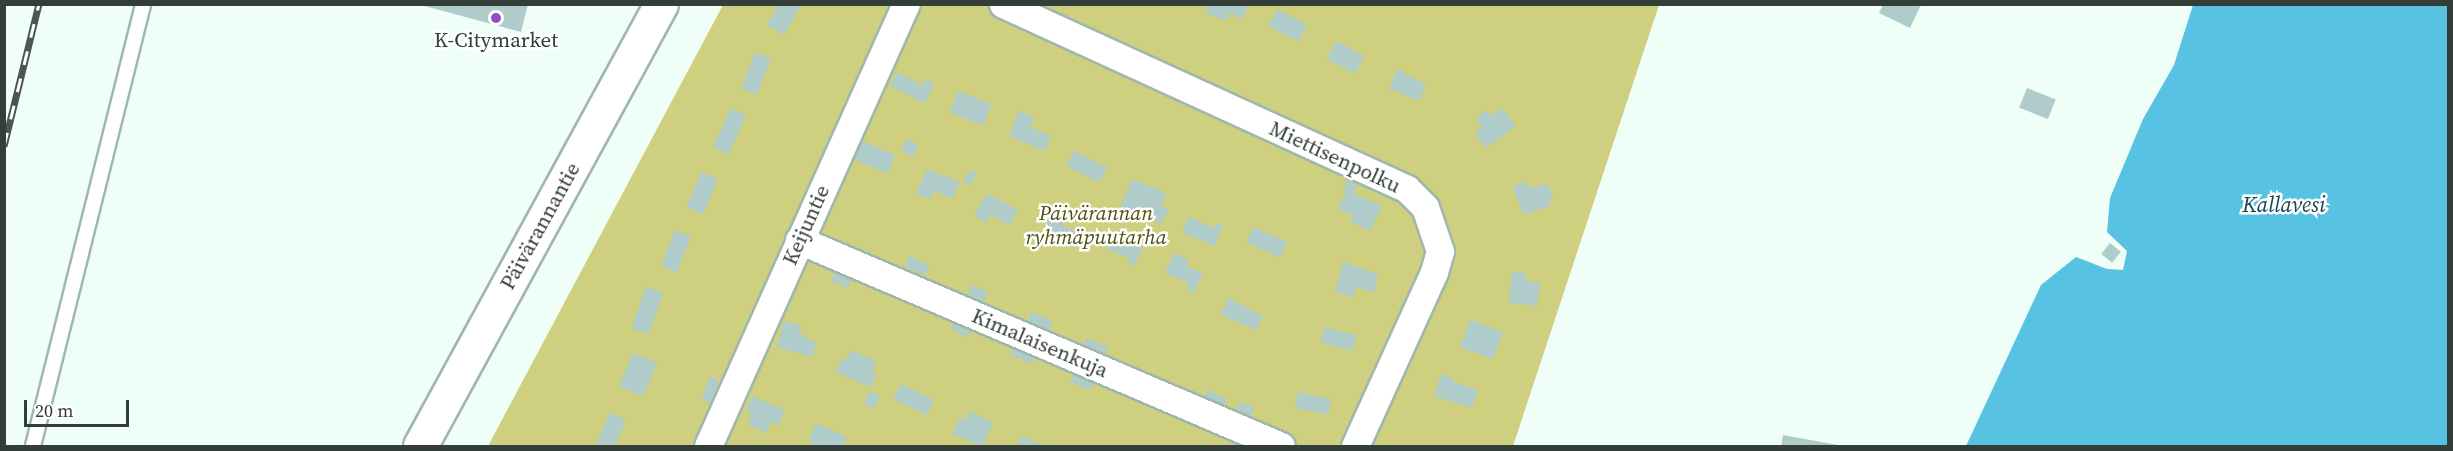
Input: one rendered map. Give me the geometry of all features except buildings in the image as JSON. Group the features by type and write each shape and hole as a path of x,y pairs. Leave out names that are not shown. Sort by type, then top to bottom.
{"street":[{"name":"Päivärannantie","path":"420,447 661,4"},
{"name":"Keijuntie","path":"708,447 906,4"},
{"name":"Miettisenpolku","path":"1003,4 1407,189 1425,207 1440,251 1434,272 1355,447"},
{"name":"Kimalaisenkuja","path":"799,240 1281,447"}],"lane":[{"path":"33,447 143,4"}],"green space":[{"name":"Päivärannan ryhmäpuutarha","path":"723,5 1659,5 1513,446 488,446"}],"water":[{"name":"Kallavesi","path":"2193,5 2448,5 2448,446 1966,446 2041,285 2076,257 2107,269 2123,270 2127,251 2107,232 2110,198 2143,119 2174,65"}],"railway":[{"path":"4,146 39,4"}],"place":[{"name":"K-Citymarket","path":"496,18"}]}
